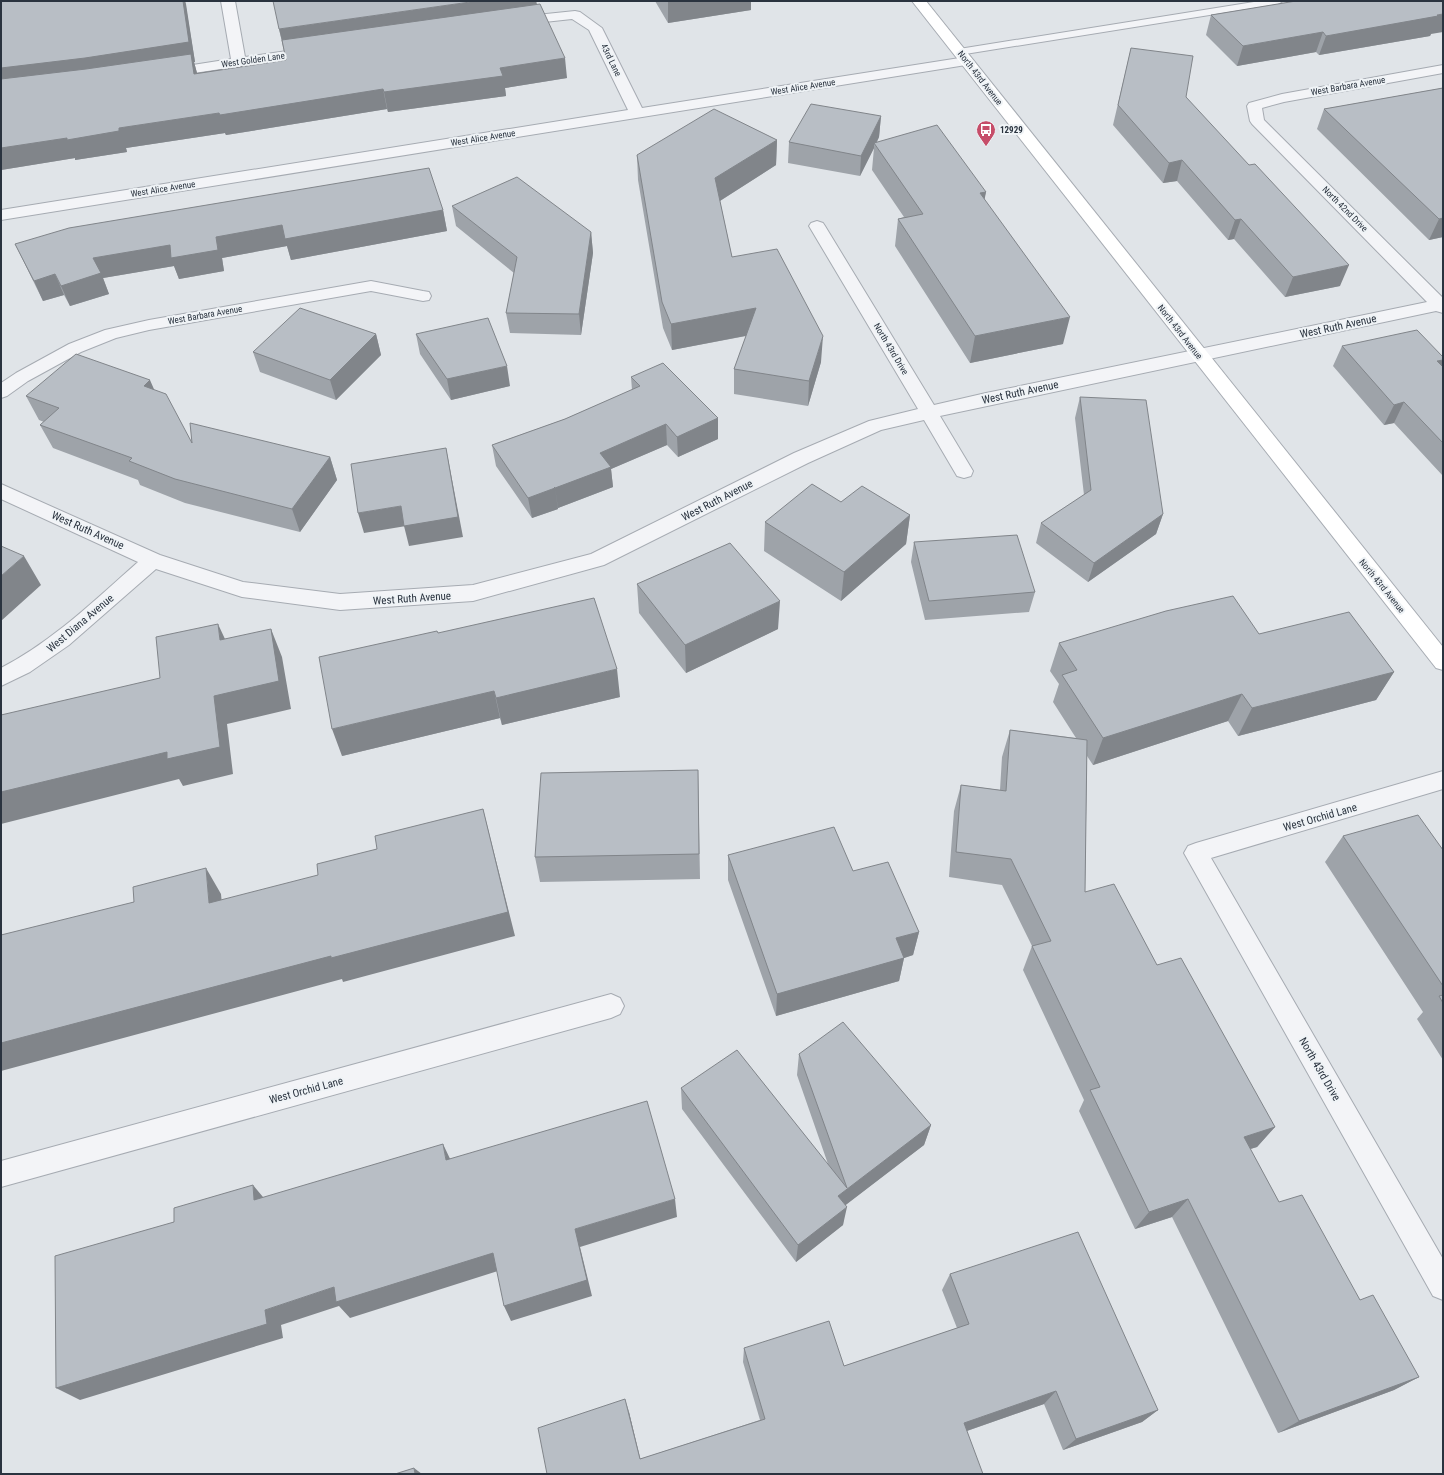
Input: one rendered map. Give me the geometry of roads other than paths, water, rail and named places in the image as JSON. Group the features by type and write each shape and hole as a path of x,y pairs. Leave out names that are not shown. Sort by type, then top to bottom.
{"main road":[{"name":"North 43rd Avenue","path":"919,1 1198,355 1443,662"}],"street":[{"path":"228,1 239,62"},
{"name":"43rd Lane","path":"506,22 575,15 595,28 637,113"},
{"name":"West Golden Lane","path":"155,74 325,49"},
{"name":"West Alice Avenue","path":"1,215 637,113 962,56"},
{"name":"West Barbara Avenue","path":"1254,106 1282,98 1443,70"},
{"name":"North 42nd Drive","path":"1254,106 1257,121 1442,305"},
{"name":"North 43rd Drive","path":"817,226 964,471"},
{"name":"West Barbara Avenue","path":"1,392 22,377 75,348 111,334 149,325 371,286 423,296"},
{"name":"West Ruth Avenue","path":"1,490 153,560 242,589 340,602 474,593 597,560 801,458 876,425 929,412 1442,305"},
{"name":"West Diana Avenue","path":"1,678 24,667 74,630 153,560"},
{"name":"West Orchid Lane","path":"1196,853 1443,780"},
{"name":"North 43rd Drive","path":"1196,853 1443,1286"},
{"name":"West Orchid Lane","path":"1,1174 611,1006"}],"lane":[{"path":"962,56 1278,1"}],"place":[{"name":"12929","path":"986,147"}]}
